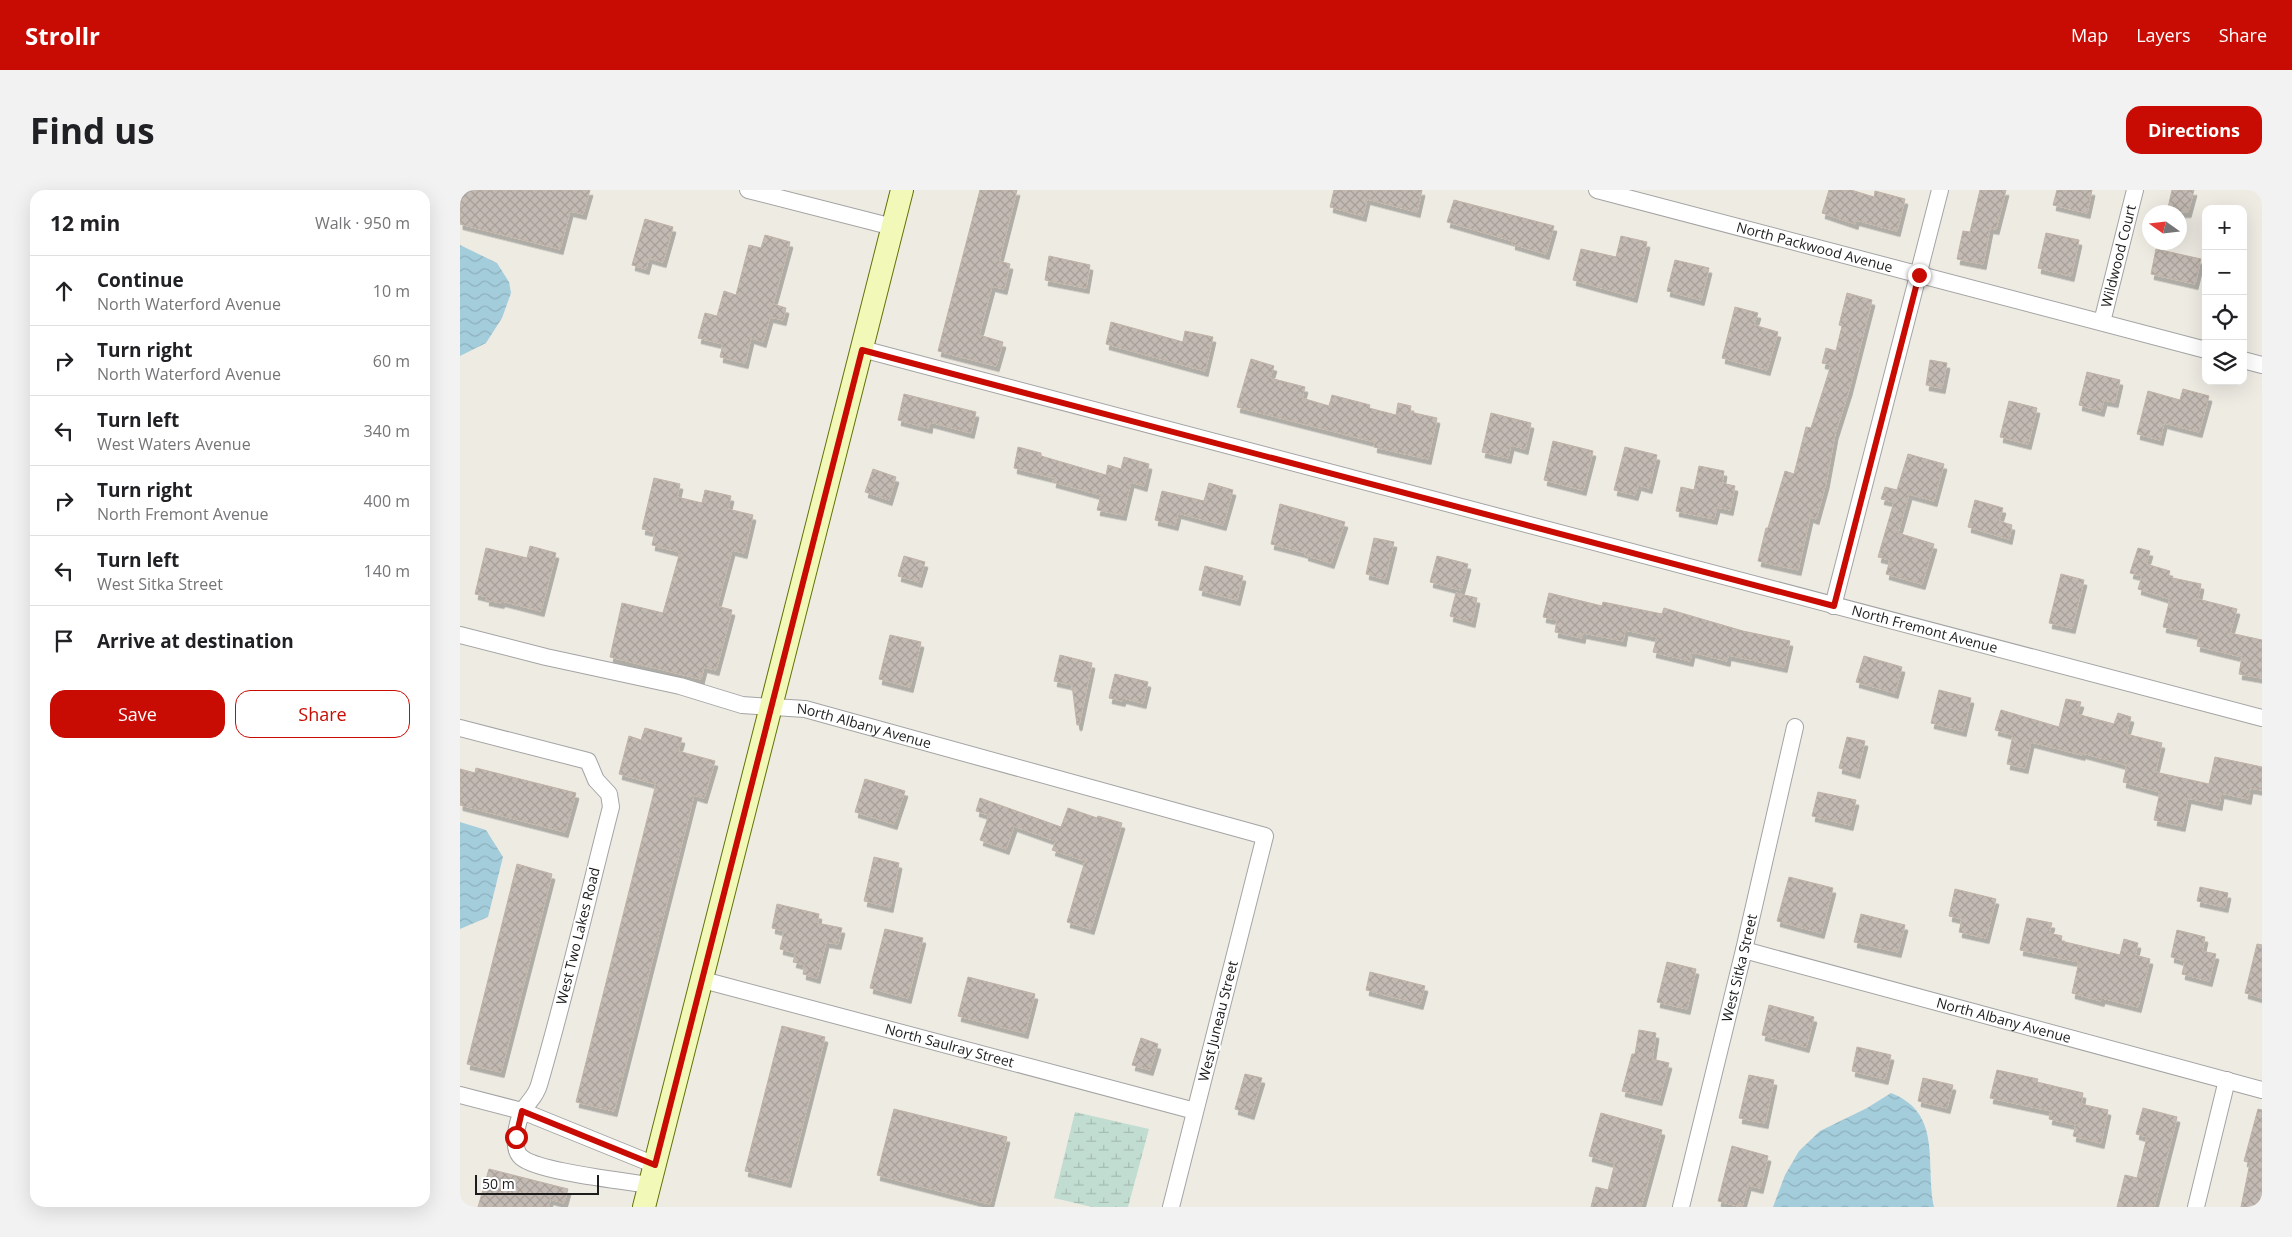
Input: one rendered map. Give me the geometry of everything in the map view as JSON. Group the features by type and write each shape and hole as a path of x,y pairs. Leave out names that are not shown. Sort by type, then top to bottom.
{"main road":[{"path":"644,1207 902,190"}],"street":[{"path":"748,190 893,227"},
{"name":"North Packwood Avenue","path":"1597,190 2202,349"},
{"path":"1834,606 1940,190"},
{"name":"Wildwood Court","path":"2102,322 2135,190"},
{"name":"North Fremont Avenue","path":"862,350 2262,718"},
{"path":"2247,361 2262,364"},
{"name":"North Albany Avenue","path":"460,635 546,657 680,686 742,705 805,709 1265,836"},
{"name":"West Sitka Street","path":"1681,1207 1744,950 1795,727"},
{"name":"West Two Lakes Road","path":"460,728 588,761 596,780 609,794 610,807 555,1032 536,1096 522,1111"},
{"name":"West Juneau Street","path":"1171,1207 1265,836"},
{"name":"North Albany Avenue","path":"1744,950 2262,1090"},
{"name":"North Saulray Street","path":"703,980 1195,1111"},
{"path":"2196,1207 2227,1080"},
{"path":"460,1096 522,1111 653,1175"},
{"path":"522,1111 516,1137 517,1149 521,1157 539,1167 653,1175"}],"green space":[{"path":"1075,1112 1149,1129 1128,1207 1092,1207 1054,1198"}],"water":[{"path":"460,245 497,263 509,282 511,293 502,318 486,343 460,356"},
{"path":"460,822 486,830 503,857 488,917 460,929"},
{"path":"1891,1093 1907,1102 1918,1113 1925,1127 1929,1141 1934,1207 1773,1207 1785,1175 1799,1151 1820,1131 1867,1108"}],"building":[{"path":"460,190 590,190 583,214 570,211 560,249 460,224"},
{"path":"980,190 1017,190 999,261 1010,264 1004,289 992,286 979,335 1003,342 996,366 938,351"},
{"path":"1334,190 1422,190 1417,212 1367,199 1363,216 1330,207"},
{"path":"1829,190 1851,190 1874,197 1875,191 1905,199 1897,231 1856,220 1855,224 1822,213"},
{"path":"1980,190 2006,190 1996,229 1990,228 1983,264 1957,259 1963,231 1970,232"},
{"path":"2057,190 2092,190 2087,213 2053,205"},
{"path":"2172,190 2194,190 2188,212 2187,205 2169,205"},
{"path":"1454,200 1554,226 1546,254 1512,244 1513,241 1447,222"},
{"path":"645,219 673,227 663,262 649,258 646,269 632,265"},
{"path":"2046,233 2079,240 2071,276 2038,268"},
{"path":"765,235 790,242 773,304 786,308 783,320 770,317 763,342 751,338 745,363 720,357 723,344 698,338 705,313 717,316 724,291 736,295 749,245 761,248"},
{"path":"1621,236 1647,242 1634,297 1573,280 1581,249 1616,257"},
{"path":"2156,250 2201,259 2195,284 2151,274"},
{"path":"1049,256 1090,265 1086,288 1045,280"},
{"path":"1675,260 1709,268 1701,300 1667,291"},
{"path":"1847,293 1872,300 1849,390 1835,434 1826,483 1816,519 1810,517 1798,570 1758,561 1766,528 1768,528 1785,471 1794,474 1806,427 1811,428 1831,365 1822,363 1826,348 1836,351 1842,326 1839,325"},
{"path":"1735,307 1758,313 1754,325 1778,332 1767,370 1722,358"},
{"path":"1111,322 1183,342 1185,331 1213,337 1205,371 1106,344"},
{"path":"1251,359 1274,366 1270,378 1305,387 1302,398 1329,406 1332,395 1370,405 1369,408 1396,415 1398,403 1411,406 1410,412 1437,418 1428,459 1374,447 1375,442 1237,407"},
{"path":"1930,360 1947,363 1942,388 1926,385"},
{"path":"2087,372 2120,380 2115,402 2104,400 2101,411 2079,405"},
{"path":"2183,389 2209,396 2199,432 2164,423 2160,440 2137,434 2148,391 2180,400"},
{"path":"904,394 976,412 971,433 930,422 929,428 898,420"},
{"path":"2009,401 2037,408 2028,444 2000,437"},
{"path":"1491,413 1531,423 1525,449 1511,445 1508,458 1482,452"},
{"path":"1553,441 1593,451 1583,490 1544,480"},
{"path":"1018,447 1041,453 1041,456 1106,475 1108,465 1121,469 1124,457 1149,464 1144,486 1131,482 1123,515 1097,510 1101,495 1053,482 1054,478 1014,468"},
{"path":"1625,447 1657,455 1649,488 1638,485 1635,495 1614,490"},
{"path":"1908,454 1944,464 1934,501 1909,494 1898,533 1934,544 1922,584 1886,574 1890,560 1878,557 1894,502 1881,499 1885,487 1897,490"},
{"path":"1699,466 1724,471 1722,483 1735,486 1730,510 1717,507 1714,519 1676,511 1681,487 1694,490"},
{"path":"873,469 896,477 889,500 865,492"},
{"path":"654,478 680,484 677,497 702,503 705,490 731,496 728,509 753,515 744,553 732,550 717,606 732,610 716,670 704,667 701,679 610,657 622,603 663,613 680,552 652,545 655,532 642,529"},
{"path":"1209,483 1233,490 1223,525 1178,513 1175,525 1155,520 1162,491 1204,501"},
{"path":"1975,500 2003,508 1999,521 2012,525 2009,539 1968,527"},
{"path":"1280,504 1345,522 1331,563 1305,555 1306,553 1271,544"},
{"path":"1374,538 1394,542 1385,579 1366,574"},
{"path":"530,546 556,553 541,611 502,601 501,603 486,600 487,597 475,594 486,548 527,558"},
{"path":"2138,548 2150,551 2146,564 2170,571 2168,577 2201,584 2198,599 2237,609 2230,633 2262,640 2262,678 2239,674 2242,657 2197,646 2199,635 2163,627 2170,599 2138,589 2142,576 2130,573"},
{"path":"904,556 925,562 919,582 898,576"},
{"path":"1437,556 1468,564 1461,590 1430,582"},
{"path":"1205,566 1243,576 1237,600 1199,590"},
{"path":"2061,574 2084,580 2072,628 2049,623"},
{"path":"1456,593 1477,598 1472,622 1450,616"},
{"path":"1549,593 1602,606 1603,602 1662,614 1664,608 1743,631 1790,641 1784,667 1728,655 1727,661 1692,652 1690,661 1653,652 1657,637 1625,630 1623,641 1583,633 1582,638 1555,632 1557,620 1543,617"},
{"path":"890,635 921,642 910,687 879,679"},
{"path":"1060,655 1092,663 1079,725 1077,725 1072,685 1054,681"},
{"path":"1864,656 1902,667 1895,693 1856,682"},
{"path":"1115,674 1148,682 1143,703 1123,698 1122,701 1109,698"},
{"path":"1939,690 1971,698 1963,731 1931,723"},
{"path":"2066,699 2081,702 2077,714 2114,724 2118,713 2131,717 2126,734 2162,743 2155,772 2209,784 2215,757 2262,767 2262,790 2250,788 2248,799 2221,793 2219,805 2188,798 2182,826 2154,820 2160,792 2123,782 2127,765 2031,742 2025,768 2007,764 2013,735 1995,730 2001,710 2059,727"},
{"path":"645,728 682,738 678,751 715,761 704,798 694,795 614,1111 576,1102 656,784 619,774 629,736 641,740"},
{"path":"1847,737 1865,741 1857,773 1839,768"},
{"path":"476,768 576,793 565,832 460,805 460,769 475,773"},
{"path":"865,779 905,791 894,824 855,812"},
{"path":"1818,792 1856,800 1850,825 1812,816"},
{"path":"980,798 1061,827 1068,808 1097,818 1098,816 1122,823 1091,929 1067,922 1085,861 1052,850 1056,841 1014,826 1006,849 980,840 989,815 976,811"},
{"path":"874,857 899,863 890,907 864,901"},
{"path":"517,864 552,874 501,1072 467,1064"},
{"path":"1789,877 1833,888 1821,933 1777,921"},
{"path":"2200,887 2228,893 2225,907 2197,901"},
{"path":"1955,889 1996,899 1986,938 1959,932 1962,919 1949,916"},
{"path":"777,904 819,914 817,923 842,928 838,944 826,942 817,978 803,974 805,965 793,962 796,953 780,949 784,931 772,928"},
{"path":"1861,914 1905,925 1898,952 1854,942"},
{"path":"2027,918 2052,923 2049,933 2062,936 2061,941 2120,955 2124,939 2138,943 2135,955 2150,959 2138,1007 2102,998 2101,1001 2072,993 2079,962 2020,950"},
{"path":"885,929 923,938 908,998 870,988"},
{"path":"2177,930 2205,937 2202,951 2216,954 2209,981 2182,974 2185,961 2171,957"},
{"path":"2257,944 2262,945 2262,998 2245,993"},
{"path":"1667,962 1696,969 1687,1009 1657,1002"},
{"path":"1370,972 1425,986 1420,1004 1366,990"},
{"path":"968,977 1035,994 1025,1033 958,1016"},
{"path":"1769,1005 1814,1017 1806,1047 1762,1035"},
{"path":"782,1026 825,1037 788,1182 745,1171"},
{"path":"1639,1030 1656,1033 1652,1059 1669,1063 1659,1100 1622,1091 1632,1054 1635,1054"},
{"path":"1141,1038 1158,1044 1150,1070 1132,1065"},
{"path":"1857,1047 1891,1055 1885,1079 1852,1071"},
{"path":"1997,1070 2038,1079 2037,1082 2083,1093 2081,1104 2108,1110 2101,1143 2073,1136 2076,1125 2049,1119 2051,1111 1990,1098"},
{"path":"1245,1074 1262,1078 1251,1114 1235,1109"},
{"path":"1749,1075 1774,1080 1765,1123 1739,1118"},
{"path":"1923,1078 1953,1085 1947,1108 1918,1101"},
{"path":"2143,1108 2177,1117 2154,1207 2117,1207 2125,1175 2137,1178 2147,1137 2136,1134"},
{"path":"894,1109 1007,1137 990,1204 877,1175"},
{"path":"2258,1109 2262,1110 2262,1207 2241,1207 2250,1163 2244,1161"},
{"path":"1601,1113 1662,1130 1641,1207 1591,1207 1596,1187 1608,1190 1615,1163 1589,1156"},
{"path":"1732,1146 1768,1156 1760,1188 1748,1185 1742,1207 1718,1201"},
{"path":"489,1169 568,1189 564,1203 550,1199 549,1207 478,1207"}],"route":[{"path":"516,1137 522,1111 655,1165 862,350 1834,606 1919,275"}]}
